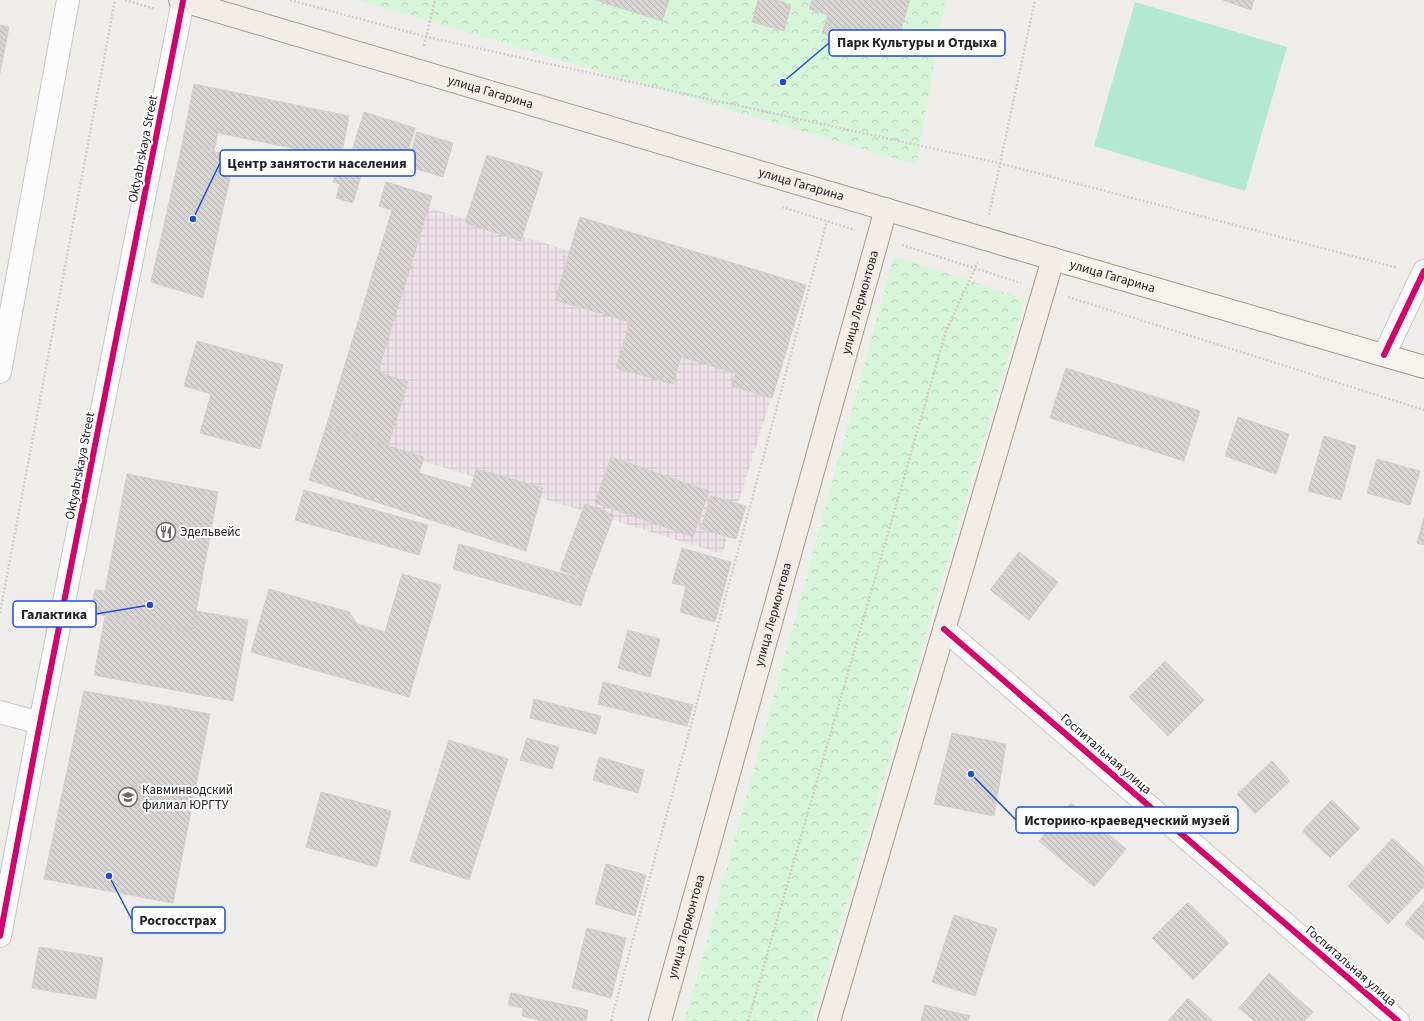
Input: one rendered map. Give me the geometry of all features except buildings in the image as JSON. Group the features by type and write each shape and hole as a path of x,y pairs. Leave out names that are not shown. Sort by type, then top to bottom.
{"main road":[{"name":"улица Гагарина","path":"181,1 1424,367"},
{"name":"улица Лермонтова","path":"660,1021 886,209"},
{"path":"829,1021 1053,259"}],"street":[{"path":"0,372 68,0"},
{"name":"Oktyabrskaya Street","path":"0,936 40,723 181,1"},
{"path":"1384,355 1423,273"},
{"name":"Госпитальная улица","path":"944,630 1398,1021"},
{"path":"0,712 40,723"}],"path":[{"path":"0,613 115,0"},
{"path":"290,0 427,37 999,163 1423,273"},
{"path":"748,1021 946,331 976,268 985,238 999,163 1035,0"},
{"path":"611,1021 827,221"}],"shaded area":[{"path":"423,206 573,252 772,396 722,554 352,439"}],"green space":[{"path":"357,0 945,0 916,165"},
{"path":"1135,2 1287,47 1245,191 1094,146"},
{"path":"894,256 1025,299 812,1021 685,1021"}],"cycle path":[{"path":"0,936 40,723 183,1"},
{"path":"1384,355 1424,271"},
{"path":"944,629 1398,1021"}],"place":[{"name":"Парк Культуры и Отдыха","path":"783,82"},
{"name":"Центр занятости населения","path":"193,219"},
{"name":"Эдельвейс","path":"166,532"},
{"name":"Галактика","path":"150,605"},
{"name":"Историко-краеведческий музей","path":"971,774"},
{"name":"Кавминводский филиал ЮРГТУ","path":"128,797"},
{"name":"Росгосстрах","path":"109,876"}]}
